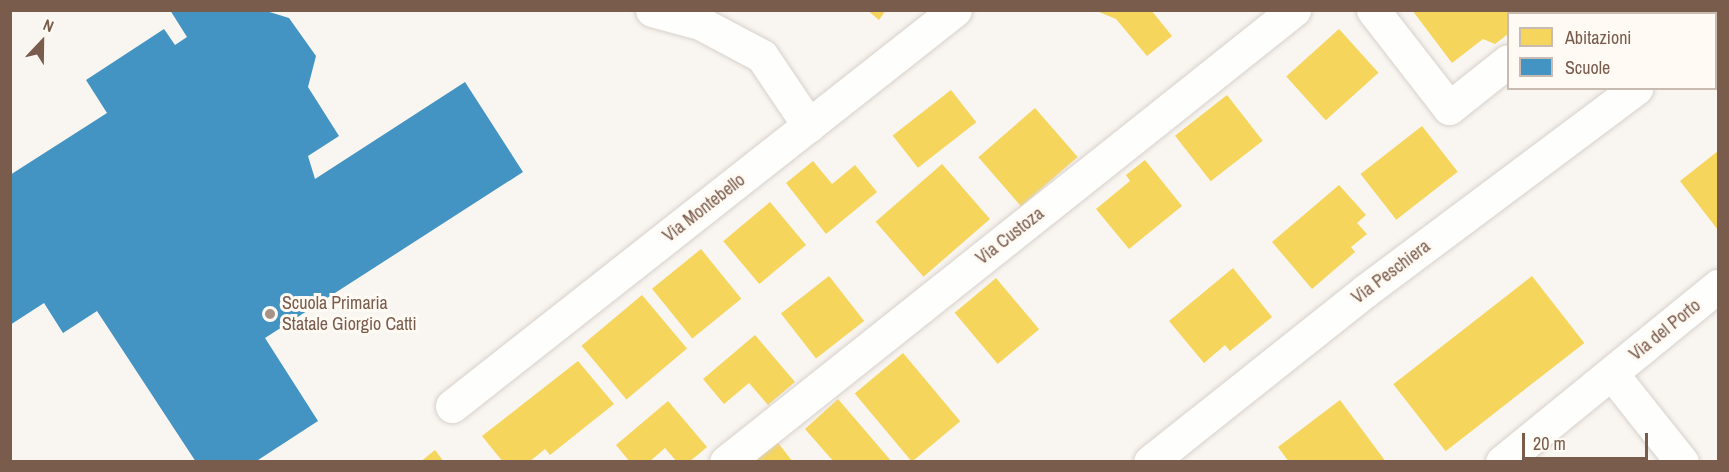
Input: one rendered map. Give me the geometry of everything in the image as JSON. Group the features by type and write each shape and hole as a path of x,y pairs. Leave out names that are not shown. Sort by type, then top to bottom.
{"street":[{"path":"652,10 700,23 762,56 809,126"},
{"name":"Via Montebello","path":"452,406 955,10"},
{"name":"Via Custoza","path":"726,462 1294,10"},
{"path":"1373,10 1449,108 1507,63"},
{"name":"Via Peschiera","path":"1150,462 1365,291 1632,90"},
{"name":"Via del Porto","path":"1502,462 1719,286"},
{"name":"Via del Porto","path":"1612,374 1682,462"}],"building: Abitazioni":[{"path":"867,10 886,10 879,20"},
{"path":"1094,10 1151,10 1172,36 1147,56 1116,19"},
{"path":"1412,10 1522,10 1523,12 1507,12 1507,35 1495,44 1483,39 1452,63"},
{"path":"1619,10 1695,10 1695,12 1619,12"},
{"path":"1339,29 1378,73 1326,120 1286,77"},
{"path":"951,90 976,122 918,168 893,136"},
{"path":"1227,95 1263,141 1211,181 1175,136"},
{"path":"1035,108 1078,157 1021,206 978,157"},
{"path":"1422,126 1458,172 1396,220 1361,174"},
{"path":"1718,151 1718,230 1680,181"},
{"path":"1145,160 1182,206 1129,249 1096,209 1130,181 1126,175"},
{"path":"813,161 832,184 855,165 877,192 826,234 786,183"},
{"path":"942,164 990,219 923,277 876,222"},
{"path":"1339,185 1366,215 1357,223 1367,234 1351,247 1355,252 1312,289 1272,242"},
{"path":"770,202 806,245 759,284 723,241"},
{"path":"701,249 741,299 692,338 652,289"},
{"path":"1233,268 1272,317 1230,351 1225,345 1204,363 1169,321"},
{"path":"829,276 864,321 816,358 781,314"},
{"path":"1532,276 1584,343 1446,451 1393,384"},
{"path":"996,278 1039,329 998,364 955,313"},
{"path":"642,295 687,349 626,399 581,346"},
{"path":"755,335 795,382 768,405 749,383 724,404 703,379"},
{"path":"903,353 960,421 912,462 855,393"},
{"path":"578,361 614,404 550,455 545,449 529,462 503,462 482,436"},
{"path":"838,399 892,462 834,462 805,429"},
{"path":"1340,400 1386,462 1289,462 1278,447"},
{"path":"668,401 707,447 689,462 677,462 665,448 649,462 630,462 616,445"},
{"path":"775,439 793,462 746,462"},
{"path":"435,450 444,462 420,462"}],"building: Scuole":[{"path":"170,10 263,10 289,18 316,56 308,87 339,136 308,156 315,179 465,82 523,172 265,338 318,421 255,462 196,462 97,311 63,333 44,303 10,325 10,175 107,113 86,80 164,29 175,45 187,37"}],"place":[{"name":"Scuola Primaria Statale Giorgio Catti","path":"270,314"}]}
